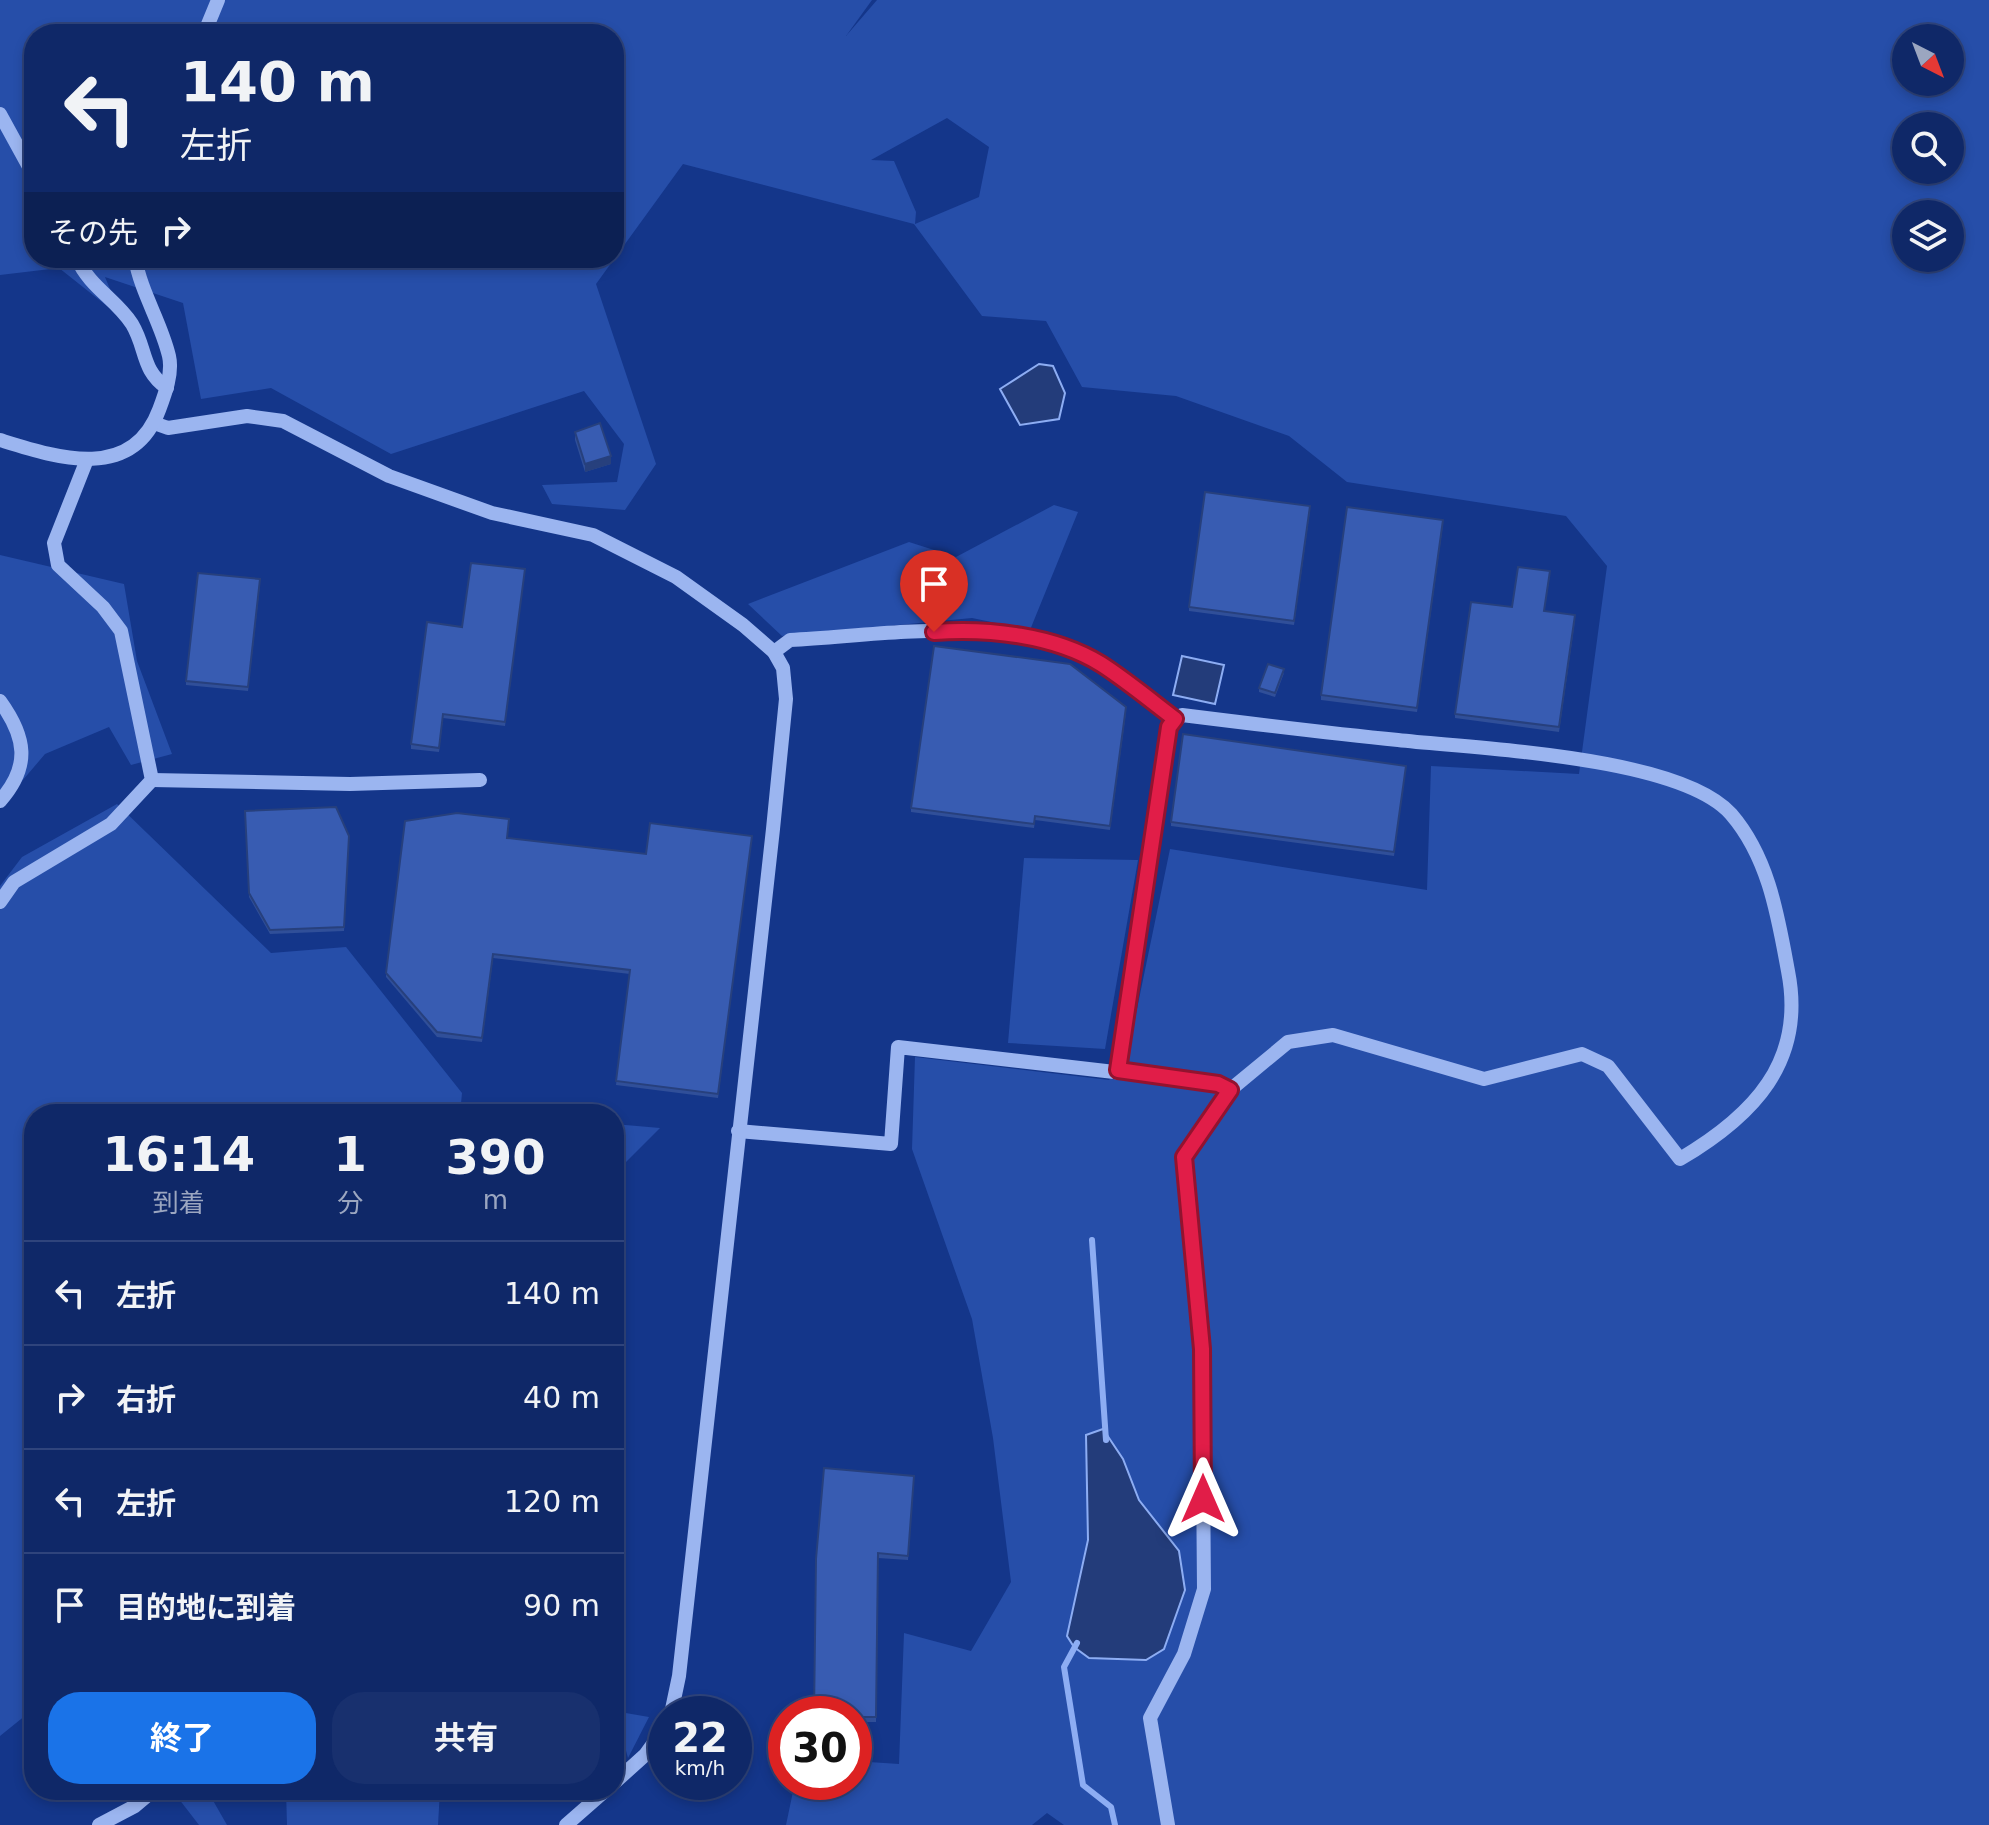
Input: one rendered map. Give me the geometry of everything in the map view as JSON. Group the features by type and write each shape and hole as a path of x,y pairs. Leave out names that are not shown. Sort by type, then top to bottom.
{"street":[{"path":"208,24 218,0"},
{"path":"0,114 24,158"},
{"path":"81,268 84,276 132,324 152,378 167,388"},
{"path":"0,440 59,459 86,462 112,456 135,442 154,423 167,388 170,358 140,287 137,268"},
{"path":"154,423 168,428 247,416 283,421 389,476 492,513 593,535 676,577 743,625 774,652 783,668 786,699 675,1696"},
{"path":"86,462 54,543 54,555 58,565 103,607 121,631 152,780"},
{"path":"774,652 790,640 963,630 1038,639 1101,664 1175,719"},
{"path":"0,701 17,725 22,755 18,777 0,801"},
{"path":"1118,1070 1169,727 1182,715 1567,759 1634,770 1699,790 1730,814 1760,861 1774,900 1794,1002 1788,1050 1762,1092 1715,1139 1680,1159 1608,1066 1582,1054 1484,1079 1333,1035 1288,1042 1230,1090 1184,1157 1202,1349 1204,1589 1184,1654 1150,1718 1168,1825"},
{"path":"0,902 14,882 111,824 152,780 350,784 480,780"},
{"path":"738,1131 891,1144 898,1047 1118,1070 1218,1084 1230,1090"},
{"path":"624,1774 648,1751"},
{"path":"99,1825 142,1800"},
{"path":"566,1825 595,1800"}],"shaded area":[{"path":"0,0 872,0 846,36 877,0 1989,0 1989,1825 1064,1825 1047,1813 1032,1825 786,1825 791,1800 872,1800 872,1762 899,1764 904,1633 971,1651 1011,1582 993,1438 972,1319 912,1149 915,1057 1109,1080 1126,1062 1170,849 1427,890 1431,766 1579,774 1607,566 1566,516 1347,482 1289,436 1176,396 1082,387 1046,321 982,316 914,224 683,164 624,245 624,24 24,24 24,268 59,268 0,275","holes":["947,118 989,147 979,197 915,224 916,212 894,161 871,160","1086,1435 1123,1459 1139,1500 1179,1551 1185,1590 1164,1649 1067,1636 1088,1540"]},
{"path":"59,268 608,268 596,284 656,464 625,510 552,504 542,485 617,482 624,444 584,391 391,454 271,388 201,399 183,303 105,277 122,318"},
{"path":"1039,364 1053,366 1065,393 1059,419 1020,425 1000,389"},
{"path":"1054,505 1078,512 1030,630 972,618 782,636 748,604 909,542 956,557"},
{"path":"0,555 124,584 137,661 172,754 131,765 109,727 45,754 0,807"},
{"path":"1182,656 1224,665 1215,704 1173,695"},
{"path":"117,804 271,953 346,947 462,1093 461,1104 24,1104 24,1717 0,1736 0,886 22,857"},
{"path":"1024,858 1138,860 1105,1049 1008,1043"},
{"path":"624,1125 660,1128 624,1164"},
{"path":"1103,1429 1123,1459 1139,1500 1179,1551 1185,1590 1164,1649 1146,1660 1089,1658 1074,1647 1067,1636 1088,1540 1086,1435"},
{"path":"624,1713 648,1719 628,1758 624,1743"},
{"path":"180,1800 213,1800 227,1825 199,1825"},
{"path":"286,1800 439,1800 438,1825 287,1825"}],"building":[{"path":"600,423 611,456 585,464 575,432"},
{"path":"1205,492 1310,506 1294,621 1189,607"},
{"path":"1347,507 1443,520 1417,708 1321,695"},
{"path":"471,563 525,569 505,722 443,714 439,748 411,744 427,622 462,627"},
{"path":"1518,567 1550,571 1544,611 1575,615 1559,727 1455,714 1471,602 1512,607"},
{"path":"198,573 260,579 248,687 186,681"},
{"path":"934,646 1070,664 1126,707 1110,826 1035,816 1034,824 911,808"},
{"path":"1268,664 1284,669 1275,693 1259,688"},
{"path":"1183,734 1406,766 1394,852 1171,822"},
{"path":"336,807 349,836 344,927 270,930 249,893 245,811"},
{"path":"457,813 509,819 507,838 646,854 650,823 752,836 718,1094 616,1081 630,970 493,954 482,1038 437,1032 386,973 405,821"},
{"path":"824,1468 914,1476 908,1556 878,1553 876,1717 872,1717 872,1696 814,1696 816,1559"}],"waterway":[{"path":"1092,1240 1106,1440"},
{"path":"1077,1643 1064,1667 1083,1785 1111,1807 1115,1825"}],"route":[{"path":"934,632 963,630 1038,639 1080,653 1101,664 1175,719 1169,727 1118,1070 1218,1084 1230,1090 1184,1157 1202,1349 1203,1499"}]}
